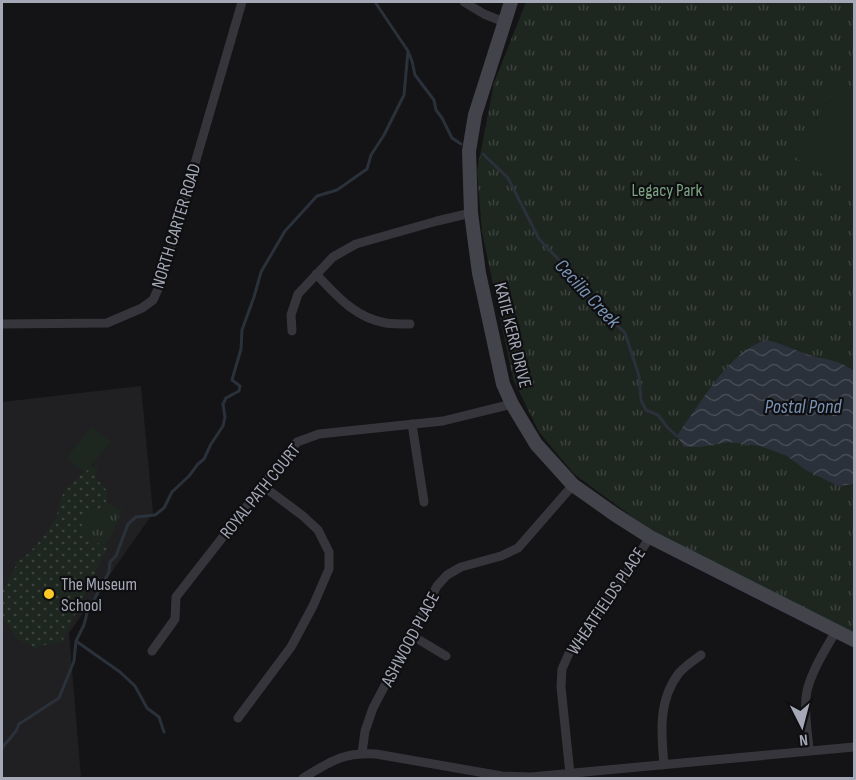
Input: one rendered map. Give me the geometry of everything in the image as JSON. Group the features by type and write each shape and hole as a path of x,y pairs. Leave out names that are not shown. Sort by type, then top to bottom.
{"street":[{"name":"NORTH CARTER ROAD","path":"2,324 107,323 142,308 153,300 163,275 242,2"},
{"path":"464,2 504,22"},
{"name":"KATIE KERR DRIVE","path":"512,2 475,115 469,151 471,213 479,273 503,384 512,404 536,444 573,485 614,514 650,537 855,640"},
{"path":"292,332 291,315 298,294 333,257 356,244 471,213"},
{"path":"316,274 343,302 362,316 386,323 410,324"},
{"name":"ROYAL PATH COURT","path":"152,651 175,619 176,597 297,442 319,434 443,421 512,404"},
{"path":"412,424 424,502"},
{"name":"ASHWOOD PLACE","path":"362,753 365,731 373,708 437,586 447,575 461,567 501,556 518,548 573,485"},
{"path":"238,718 291,646 313,606 329,569 329,552 318,530 263,486"},
{"name":"WHEATFIELDS PLACE","path":"570,774 561,687 562,669 570,651 614,592 650,537"},
{"path":"809,752 807,689 817,665 836,632"},
{"path":"411,635 446,656"},
{"path":"664,765 661,735 662,713 668,691 680,672 701,655"},
{"path":"303,778 333,760 362,753 502,776 531,777 855,747"}],"shaded area":[{"name":"The Museum School","path":"141,386 153,513 69,633 81,778 2,778 2,402"}],"green space":[{"name":"Legacy Park","path":"526,2 854,2 854,633 668,543 574,474 539,432 513,379 482,232 477,171 494,83"},
{"path":"835,90 854,103 854,194 793,156"},
{"path":"92,427 111,442 85,473 66,458"},
{"path":"89,467 98,468 95,477 107,491 106,502 86,520 79,532 107,548 62,642 40,646 36,649 18,640 2,620 2,591 16,566 15,562 26,555 44,536 56,517 65,491"},
{"path":"106,502 122,510 104,546 78,532 86,513 90,510 97,512"}],"water":[{"name":"Postal Pond","path":"765,340 837,362 854,371 854,484 838,486 806,470 787,456 760,446 729,442 684,447 677,436 728,366 745,351"}],"waterway":[{"name":"Cecilia Creek","path":"375,2 408,51 415,75 434,100 436,110 452,138 461,144"},
{"path":"2,748 19,724 59,698 74,661 76,641 87,613 109,572 110,562 116,556 128,524 136,517 155,515 164,508 172,492 204,459 223,426 225,417 223,404 226,398 239,391 240,386 232,380 241,349 242,330 261,272 285,231 317,196 337,190 367,169 371,155 404,95 408,51"},
{"name":"Cecilia Creek","path":"483,154 508,178 539,239 562,263 585,294 625,333 639,376 641,400 646,410 658,415 677,436"},
{"path":"76,641 120,672 135,686 147,708 159,717 164,732"}],"place":[{"name":"The Museum School","path":"49,594"}]}
